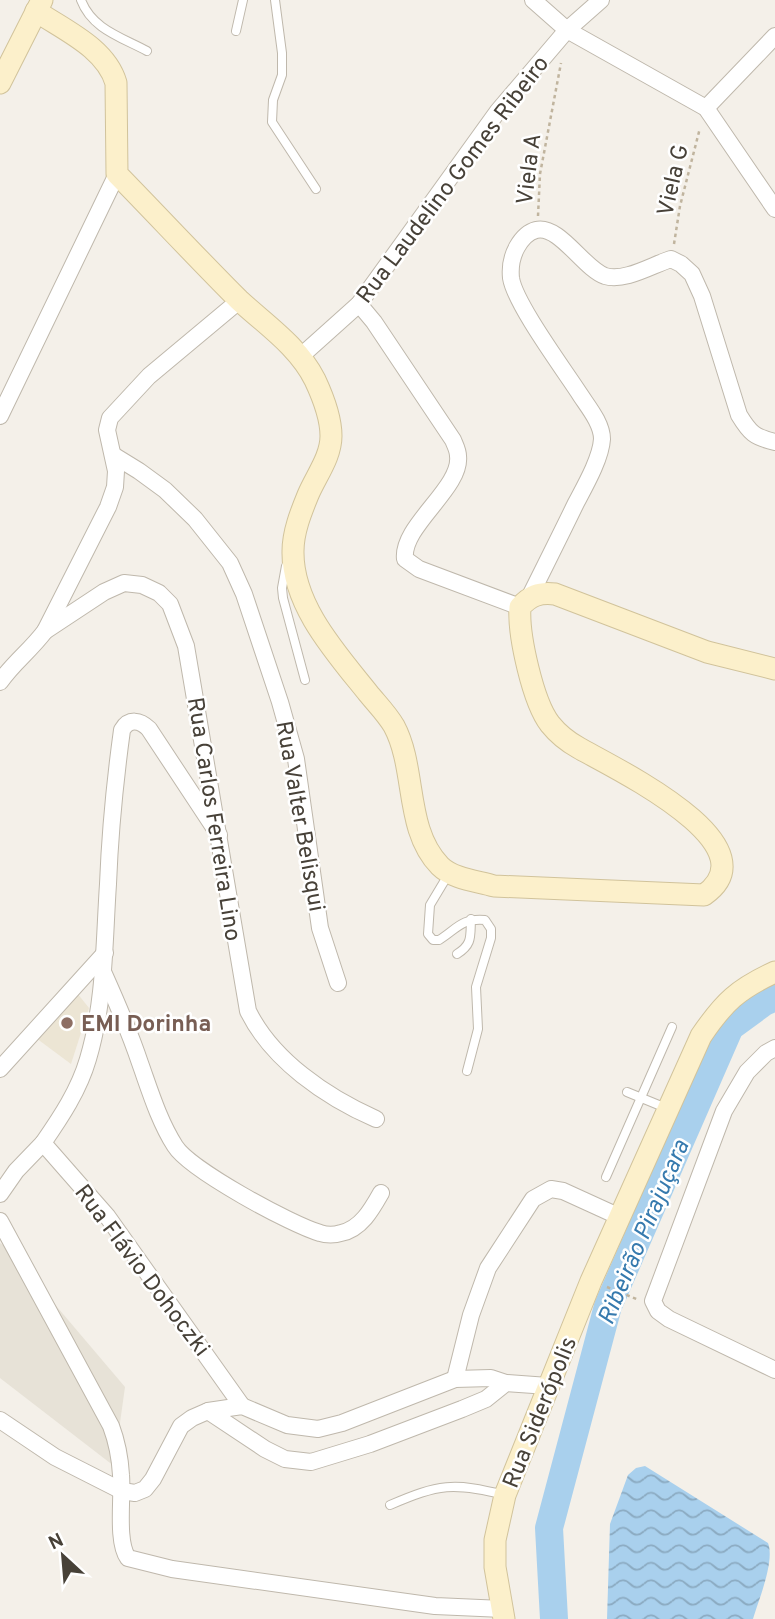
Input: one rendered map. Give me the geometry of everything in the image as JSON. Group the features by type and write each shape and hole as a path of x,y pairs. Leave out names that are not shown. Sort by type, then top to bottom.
{"street":[{"path":"533,0 567,30 706,108 775,209"},
{"name":"Rua Laudelino Gomes Ribeiro","path":"301,356 359,304 498,111 567,30 601,0"},
{"path":"0,83 39,5 104,58 113,73 116,83 117,174 0,416"},
{"path":"706,108 775,36"},
{"path":"117,174 240,300 301,356 316,381 327,412 331,438 324,464 308,494 298,521 293,550 296,582 312,617 394,726 401,744 423,838 432,855 449,873 494,886 704,895 723,887 733,878 740,859 737,848 718,825 681,798 577,747 560,735 541,708 522,644 519,624 524,602 589,478 602,440 599,426 526,311 511,279 513,254 518,244 538,229 548,231 560,238 592,269 607,277 628,275 671,259 681,264 692,274 702,296 739,415 747,429 758,438 775,442"},
{"path":"3,673 33,647 45,631 108,507 116,478 107,423 118,407 149,376 240,300"},
{"path":"359,304 374,321 453,440 458,453 455,472 406,544 405,559 419,569 524,602 546,593 555,594 706,652 775,669"},
{"name":"Rua Valter Belisqui","path":"113,455 165,490 195,519 230,563 244,594 281,702 296,759 320,928 338,983"},
{"name":"Rua Carlos Ferreira Lino","path":"45,631 104,592 124,583 142,585 159,593 170,604 186,646 248,1011 257,1031 277,1053 307,1078 376,1119"},
{"path":"0,1194 16,1171 43,1143 78,1087 88,1058 104,974 112,815 122,730 125,725 134,721 149,729 219,835"},
{"path":"0,1069 105,953"},
{"name":"Rua Siderópolis","path":"504,1614 495,1567 495,1540 505,1495 548,1387 701,1036 720,1008 747,985 775,972"},
{"path":"104,974 168,1135 177,1150 203,1172 279,1214 324,1234 341,1234 363,1221 381,1193"},
{"path":"775,1048 747,1072 724,1111 653,1296 654,1306 669,1320 775,1369"},
{"name":"Rua Flávio Dohoczki","path":"43,1143 107,1216 242,1406"},
{"path":"455,1379 471,1314 488,1268 533,1199 551,1189 563,1191 620,1217"},
{"path":"0,1221 111,1426 118,1448 122,1491 122,1542 128,1558 172,1569 504,1614"},
{"path":"0,1420 55,1457 122,1491 135,1493 145,1489 181,1426 208,1412 242,1406 287,1425 318,1429 342,1423 455,1379 491,1378 506,1383 548,1387"},
{"path":"208,1412 285,1459 311,1462 370,1444 462,1409 486,1399 506,1383"}],"lane":[{"path":"81,0 94,23 147,51"},
{"path":"236,31 243,0"},
{"path":"275,0 282,75 273,100 272,122 316,189"},
{"path":"293,550 286,567 283,598 305,680"},
{"path":"449,873 430,905 428,934 433,940 439,940 471,919 485,920 492,929 476,987 478,1029 467,1071"},
{"path":"457,954 467,948 470,941 471,919"},
{"path":"606,1177 672,1027"},
{"path":"627,1092 668,1109"},
{"path":"390,1505 440,1486 465,1486 505,1495"}],"path":[{"name":"Viela A","path":"538,229 540,174 567,30"},
{"name":"Viela G","path":"671,259 680,206 706,108"},
{"path":"607,1287 632,1297"}],"shaded area":[{"name":"EMI Dorinha","path":"77,993 89,1008 71,1064 36,1038"},
{"path":"0,1243 125,1387 114,1466 0,1378"}],"water":[{"path":"645,1466 768,1543 768,1570 753,1619 607,1619 610,1524 628,1475 636,1468"}],"waterway":[{"name":"Ribeirão Pirajuçara","path":"554,1619 549,1528 608,1306 730,1027 775,997"}],"place":[{"name":"EMI Dorinha","path":"67,1023"}]}
